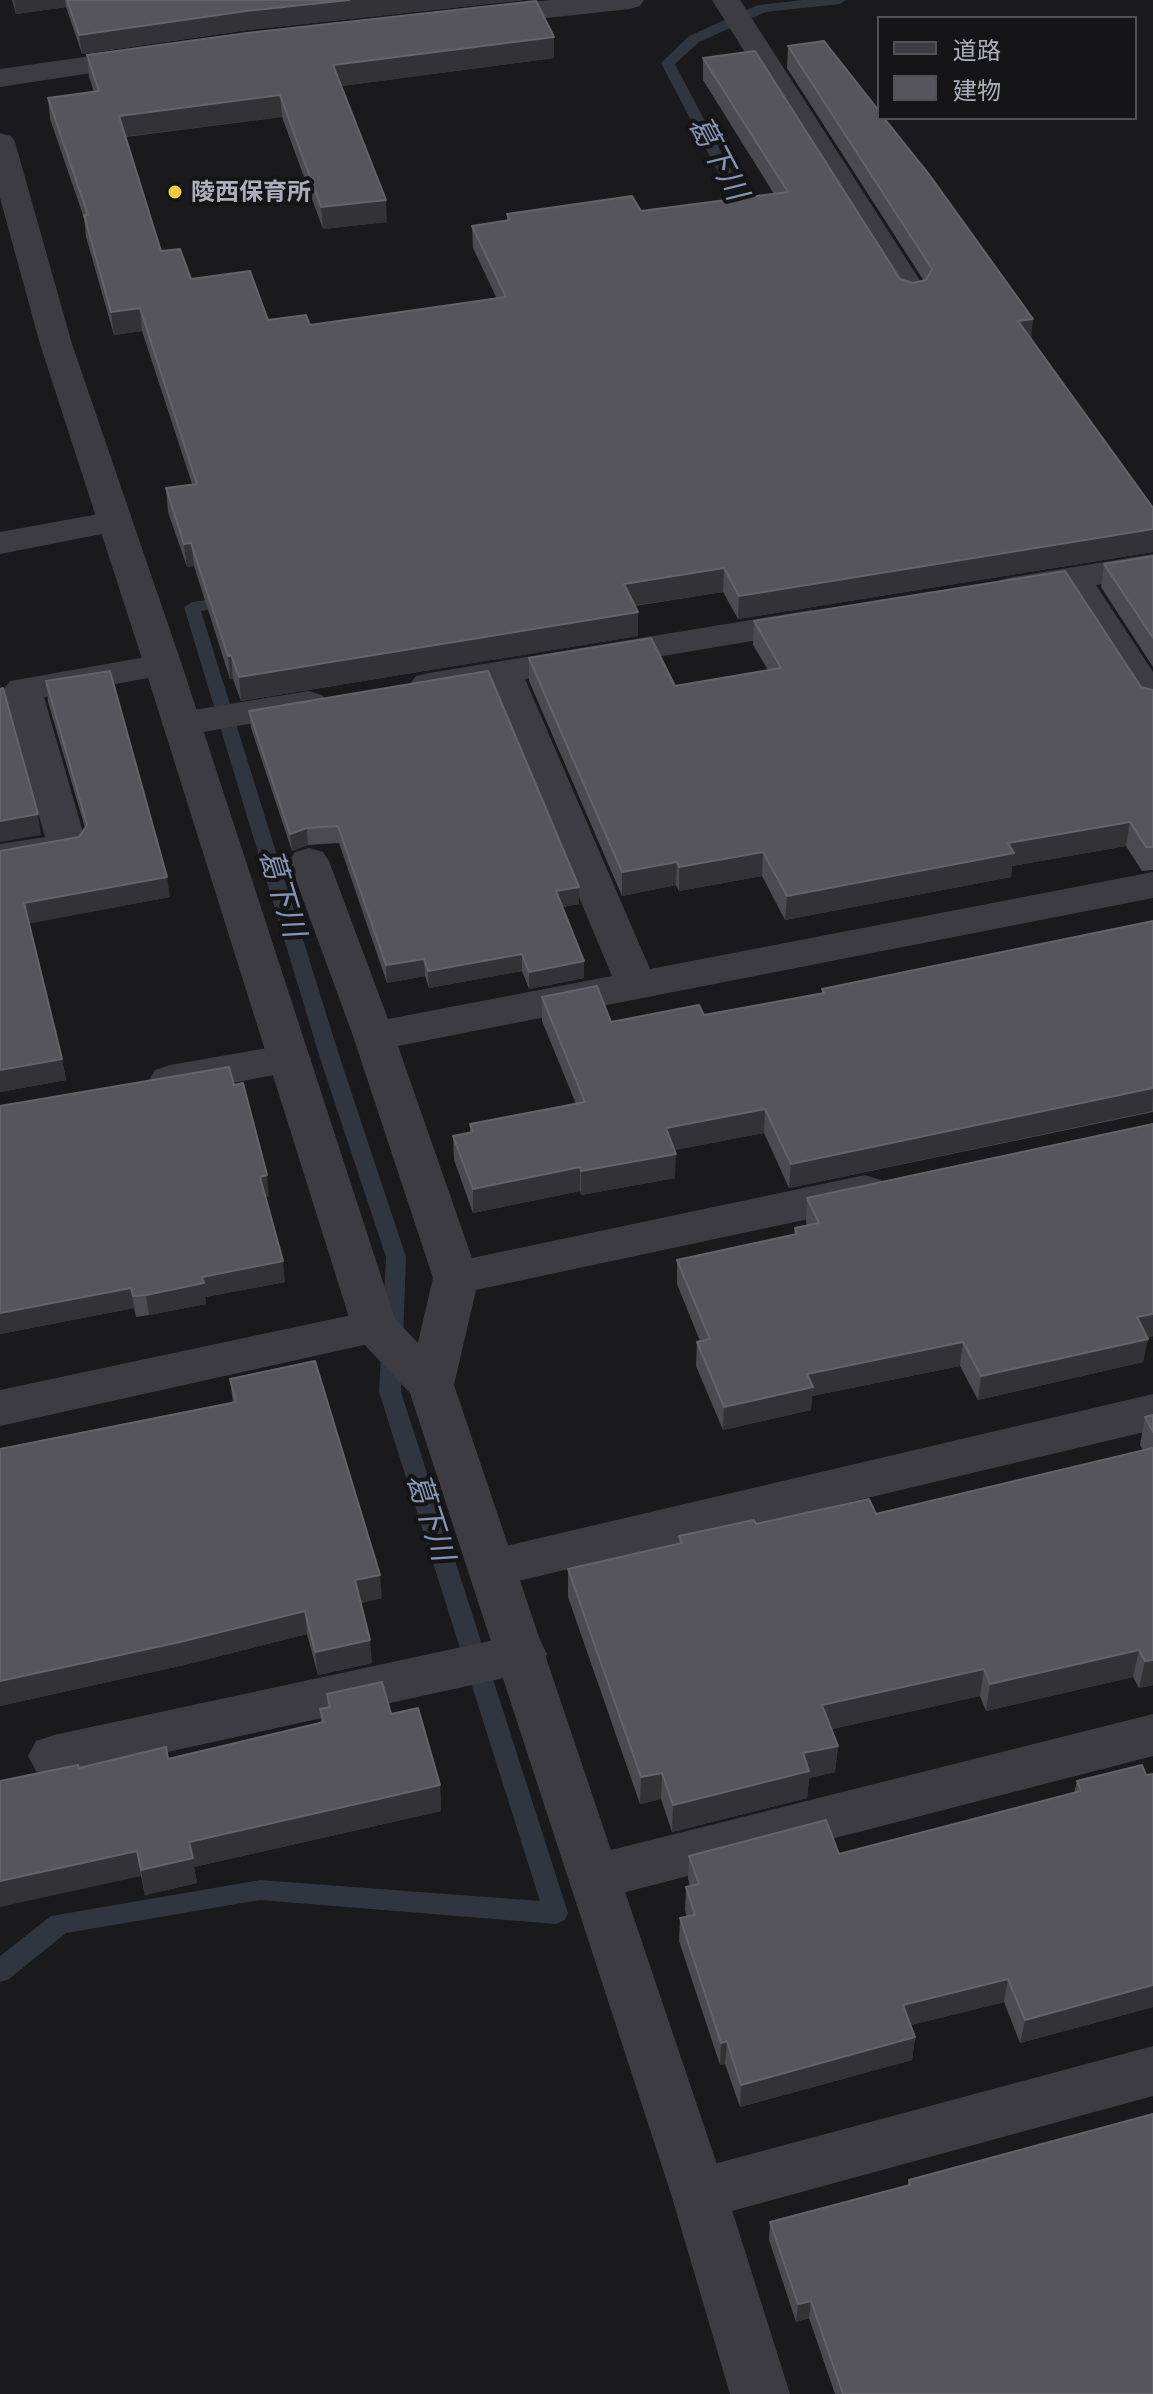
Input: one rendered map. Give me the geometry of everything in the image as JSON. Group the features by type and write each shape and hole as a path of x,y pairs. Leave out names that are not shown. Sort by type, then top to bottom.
{"street":[{"path":"462,18 630,0"},
{"path":"726,0 912,293"},
{"path":"0,78 171,53"},
{"path":"0,142 56,344 163,665 375,1327 431,1385 699,2194 760,2394"},
{"path":"0,543 115,522"},
{"path":"981,593 1153,565"},
{"path":"1073,578 1153,701"},
{"path":"396,689 842,616"},
{"path":"0,857 67,846 23,689 163,665"},
{"path":"503,672 636,984"},
{"path":"181,724 350,697"},
{"path":"309,861 374,1036 456,1278 431,1385"},
{"path":"374,1036 1153,885"},
{"path":"137,1085 290,1059"},
{"path":"456,1278 905,1182"},
{"path":"0,1408 375,1327"},
{"path":"493,1568 1153,1412"},
{"path":"54,1756 522,1654"},
{"path":"595,1877 1153,1735"},
{"path":"699,2194 1153,2071"}],"building":[{"path":"67,0 349,0 79,35"},
{"path":"536,1 554,37 333,65 386,200 321,207 280,95 119,116 161,251 180,249 191,279 250,271 268,320 306,315 310,325 506,297 472,226 510,220 507,214 632,196 641,211 788,192 703,58 755,51 900,279 913,283 926,280 932,269 788,46 824,41 877,108 877,120 886,120 928,173 1033,319 1018,321 1153,508 1153,529 739,596 724,568 624,584 638,612 239,677 231,655 228,656 191,543 184,544 166,488 197,484 140,308 111,312 84,215 88,215 48,98 99,91 87,55 247,33"},
{"path":"1153,556 1153,638 1104,564"},
{"path":"1065,571 1141,687 1153,690 1153,847 1146,847 1130,822 1008,843 1014,853 787,896 763,852 679,867 677,862 622,872 529,658 651,638 675,686 781,668 754,621"},
{"path":"110,671 167,877 24,903 62,1059 0,1070 0,851 79,837 87,825 46,681"},
{"path":"488,671 579,887 556,891 584,961 529,972 522,954 428,971 424,959 386,965 338,826 307,828 290,834 249,711"},
{"path":"3,688 38,814 0,821 0,689"},
{"path":"1153,921 1153,1088 791,1164 765,1109 666,1128 676,1154 581,1171 580,1167 473,1189 453,1136 473,1132 470,1124 585,1102 542,997 597,986 611,1022 699,1005 704,1015 824,993 822,989"},
{"path":"229,1067 234,1085 243,1083 267,1175 260,1177 283,1261 202,1277 204,1283 146,1295 133,1296 131,1288 0,1313 0,1106"},
{"path":"1153,1124 1153,1314 1137,1317 1148,1339 981,1376 963,1342 807,1374 813,1387 724,1407 697,1342 710,1339 677,1260 797,1234 795,1228 819,1223 807,1198"},
{"path":"315,1361 380,1575 355,1580 370,1640 315,1652 305,1611 0,1681 0,1449 236,1402 230,1379"},
{"path":"1153,1415 1153,1432 1145,1417"},
{"path":"1153,1448 1153,1660 1145,1661 1139,1650 990,1684 984,1669 822,1705 838,1746 803,1753 809,1771 673,1805 662,1773 641,1777 568,1569 682,1543 679,1536 754,1520 756,1524 869,1499 876,1514"},
{"path":"382,1682 391,1714 418,1708 440,1785 189,1842 193,1858 141,1870 137,1851 0,1881 0,1781 78,1765 79,1768 166,1747 168,1759 324,1722 320,1709 330,1707 327,1694"},
{"path":"1142,1765 1146,1775 1153,1774 1153,1985 1025,2020 1008,1979 903,2005 915,2037 741,2085 727,2041 721,2043 680,1918 695,1915 686,1887 699,1884 689,1856 826,1820 839,1854 1081,1791 1077,1781"},
{"path":"1153,2114 1153,2394 843,2394 811,2301 798,2304 770,2222 910,2185 909,2180"}],"waterway":[{"name":"葛下川","path":"751,222 668,63 694,39 763,8 840,0"},
{"name":"葛下川","path":"0,1971 60,1923 260,1890 556,1913 390,1392 396,1257 329,1055 192,607 232,601"}],"place":[{"name":"陵西保育所","path":"175,192"}]}
